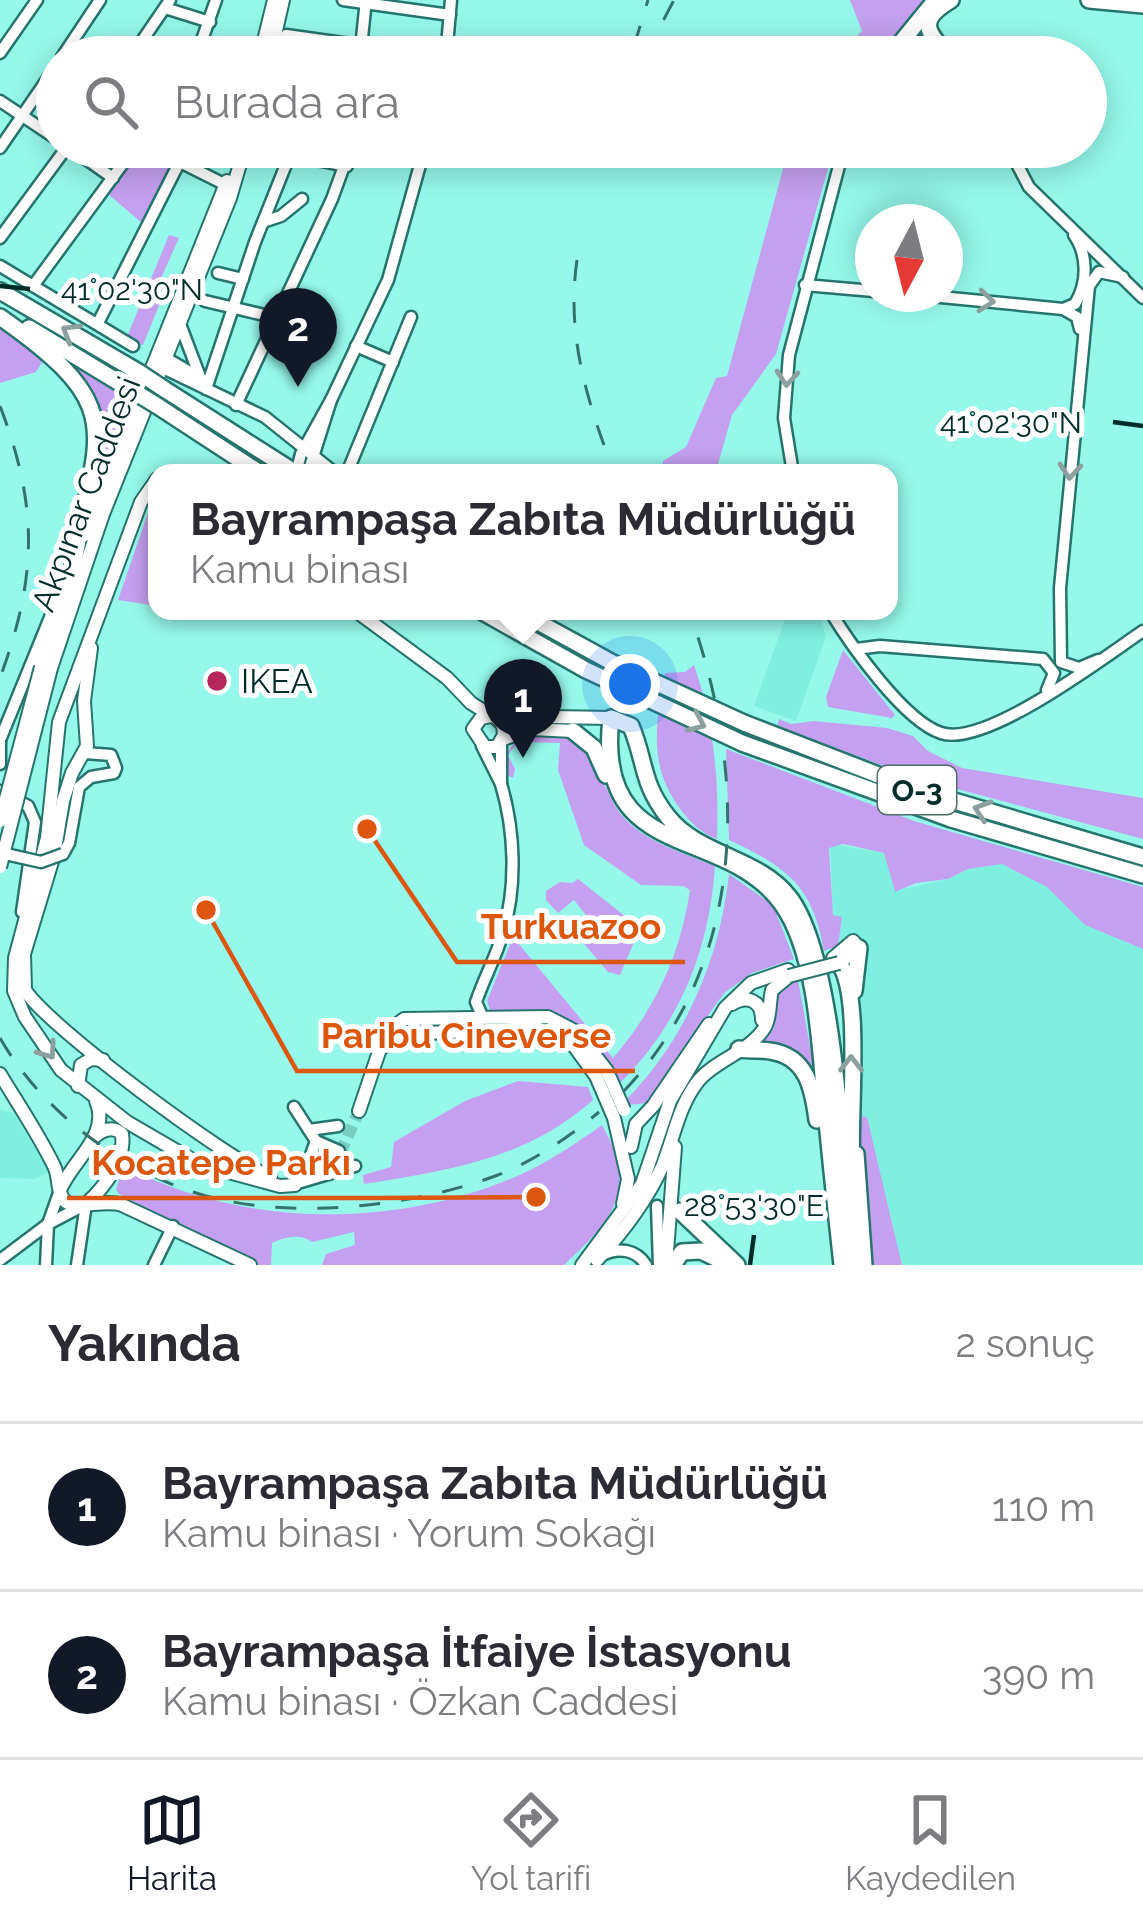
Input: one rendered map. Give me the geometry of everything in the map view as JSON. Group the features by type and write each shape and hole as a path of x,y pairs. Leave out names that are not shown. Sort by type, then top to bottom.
{"highway":[{"path":"905,36 937,0"},
{"path":"930,36 932,14 951,0"},
{"path":"1089,0 1143,5"},
{"path":"0,291 251,444 301,464"},
{"path":"0,315 133,391 246,464"},
{"path":"0,315 70,374 88,397 95,416 97,450 73,567"},
{"name":"O-3","path":"497,620 586,670 742,743 934,814 1138,874"},
{"name":"O-3","path":"535,620 627,670 879,777 1143,854"},
{"path":"842,1265 820,1047 792,922 760,881 648,823 628,807 610,760 611,718 631,726 643,777 676,825 765,874 795,904 805,927 829,1034 858,1265"},
{"path":"573,731 590,742 604,773 616,785"},
{"path":"850,1012 860,948"},
{"path":"836,961 846,974 850,1012 858,1265"},
{"path":"729,1044 780,1053 797,1062 808,1077 831,1265"},
{"path":"680,1211 734,1265"},
{"path":"666,1265 682,1252 695,1250 734,1265"}],"main road":[{"path":"267,36 278,0"},
{"path":"273,36 278,0"},
{"name":"Akpınar Caddesi","path":"3,858 46,667 233,168"},
{"name":"Akpınar Caddesi","path":"0,821 73,567 180,324 232,194 237,168"},
{"path":"91,641 84,701 85,753 67,787 54,855 24,954 25,990 104,1060 207,1139 264,1175 295,1185 265,1183 168,1149 78,1086 52,1058 16,1001 13,968 46,838 57,729 79,661 148,492"},
{"path":"368,620 503,725 502,741"},
{"path":"429,666 456,697 482,746 492,748 532,729 573,731"},
{"path":"474,727 493,716 611,718"},
{"path":"57,729 73,727 87,733"},
{"path":"55,749 71,757 85,753"},
{"path":"359,1111 382,1048 392,1034 481,1022 547,1030 579,1050 601,1074 636,1153 634,1128 697,1040 751,982 836,961 853,941 860,948"},
{"path":"596,1261 644,1201 682,1110 704,1075 729,1044 761,1033 772,990 789,973"},
{"path":"582,1265 646,1175 675,1090 722,1012 743,999 753,1000 761,1009 761,1033"},
{"path":"722,1012 729,1044"},
{"path":"78,1086 81,1065 92,1058 104,1060"},
{"path":"0,1074 49,1156 60,1192 71,1204 105,1200 172,1226 220,1258 250,1265"},
{"path":"60,1192 93,1138 100,1118 95,1100"},
{"path":"619,1114 635,1117 650,1110"},
{"path":"666,1265 682,1110"},
{"path":"617,1221 628,1179 619,1114"},
{"path":"86,1204 106,1180 124,1145 120,1131 109,1129 93,1138"},
{"path":"189,1160 204,1155 207,1139"},
{"path":"117,1162 137,1144 168,1149"},
{"path":"49,1156 77,1164"},
{"path":"106,1180 115,1196 143,1213"}],"street":[{"path":"0,53 37,0"},
{"path":"76,36 100,0"},
{"path":"204,36 216,0"},
{"path":"343,0 451,15"},
{"path":"448,36 452,0"},
{"path":"363,36 366,2"},
{"path":"146,36 168,4 210,22"},
{"path":"286,35 291,36"},
{"path":"0,148 36,96"},
{"path":"0,101 36,125"},
{"path":"0,238 52,168"},
{"path":"98,168 112,178"},
{"path":"33,286 119,168"},
{"path":"98,323 176,168"},
{"path":"190,168 226,185"},
{"path":"204,385 285,168"},
{"path":"236,405 346,168"},
{"path":"307,464 331,400 388,280 415,168"},
{"path":"792,464 784,418 785,385 805,285 838,168"},
{"path":"1019,168 1029,188 1143,298"},
{"path":"263,222 281,216 302,199"},
{"path":"1063,309 1079,298 1085,257 1064,220"},
{"path":"0,266 133,346"},
{"path":"1098,661 1079,668 1064,665 1058,620 1091,278 1099,272 1123,278"},
{"path":"218,273 242,279"},
{"path":"805,285 855,289"},
{"path":"963,299 1063,309 1078,321 1082,355"},
{"path":"206,301 277,318"},
{"path":"351,464 411,317"},
{"path":"180,324 204,385"},
{"path":"356,346 393,362"},
{"path":"162,362 280,429 305,464"},
{"path":"0,764 0,740 73,567"},
{"path":"836,620 880,679 926,725 957,736 982,732 1143,631"},
{"path":"1029,657 1048,649 1058,620"},
{"path":"880,679 880,659 890,647"},
{"path":"856,649 1029,657 1049,663 1054,673 1040,699"},
{"path":"501,784 502,741"},
{"path":"481,1022 491,966 505,928 512,859 511,823 501,784 482,746"},
{"path":"3,858 40,862 63,854 79,787 116,768 111,755 85,753"},
{"path":"0,791 28,806 35,822 22,932"},
{"path":"294,1107 313,1136 351,1162 301,1182 313,1136"},
{"path":"313,1136 338,1126"},
{"path":"46,1265 48,1224 60,1192"},
{"path":"6,1260 48,1224 86,1204"},
{"path":"77,1265 86,1204"},
{"path":"656,1206 666,1265"},
{"path":"154,1265 172,1226"},
{"path":"596,1261 626,1250 646,1265"}],"shaded area":[{"path":"850,0 924,0 895,36 857,36 862,31"},
{"path":"127,168 174,168 142,223 108,194"},
{"path":"783,168 828,168 776,354 732,415 718,464 663,464 686,447 716,378 727,376"},
{"path":"169,235 179,238 154,294 162,298 143,345 132,343 127,337"},
{"path":"0,325 44,359 36,372 0,383"},
{"path":"73,363 133,402 104,475 100,472 99,415 70,366"},
{"path":"148,513 148,605 118,600"},
{"path":"785,620 821,620 826,637 796,721 754,706"},
{"path":"843,650 895,715 892,718 828,707 826,697"},
{"path":"694,665 714,751 717,839 681,810 659,760 657,727 665,673 685,672"},
{"path":"779,719 791,724 814,721 887,728 913,736 928,751 962,768 1143,798 1143,839 920,779 777,727"},
{"path":"531,735 565,735 579,741 617,809 634,828 715,866 706,927 688,984 659,1037 619,1084 597,1046 578,1026 538,1011 490,1010 487,1001 513,937 613,1058 664,980 680,936 690,890 641,885 584,845 558,770 560,743 518,742"},
{"path":"518,742 508,755 515,769 513,778 505,774 506,759 510,749"},
{"path":"726,749 914,821 1143,887 1143,949 1085,925 1047,887 1002,864 968,869 895,892 884,853 843,844 829,848 833,915 842,917 838,946 824,951 813,910 794,881 729,840"},
{"path":"830,844 884,853 895,891 1002,864 1047,887 1085,925 1143,949 1143,1265 902,1265 867,1117 858,1116 865,951 838,946 842,918 833,916"},
{"path":"729,874 773,905 794,959 752,973 724,993 646,1103 629,1105 626,1100 666,1051 697,996 718,936"},
{"path":"578,879 640,928 620,975 608,972 580,939 594,925 574,900 558,913 546,900 546,891"},
{"path":"798,980 815,1074 811,1075 752,1046 774,1029 775,994 786,983"},
{"path":"518,1081 588,1087 593,1100 568,1120 514,1149 456,1167 364,1184 363,1175 391,1167 394,1142 465,1101"},
{"path":"0,1110 14,1113 49,1172 35,1179 0,1178"},
{"path":"858,1116 867,1117 902,1265 868,1265"},
{"path":"602,1125 619,1168 615,1202 596,1233 564,1265 322,1265 326,1254 355,1245 354,1232 312,1242 282,1239 272,1243 271,1265 257,1265 116,1189 124,1166 218,1201 318,1214 369,1213 468,1194 515,1177"}],"tunnel":[{"path":"313,1176 339,1156 359,1111"}],"railway":[{"path":"637,36 648,0"},
{"path":"655,36 674,0"},
{"path":"577,260 574,315 581,368 611,464"},
{"path":"0,406 22,477 28,542 21,607 0,678"},
{"path":"624,1091 665,1039 695,984 715,924 726,863 721,736 692,620"},
{"path":"0,1038 36,1088 107,1150 190,1191 264,1206 386,1203 463,1186 525,1163 599,1112"}],"place":[{"name":"Bayrampaşa İtfaiye İstasyonu","path":"298,387"},
{"name":"IKEA","path":"217,681"},
{"name":"Bayrampaşa Zabıta Müdürlüğü","path":"523,758"},
{"name":"Turkuazoo","path":"367,829"},
{"name":"Paribu Cineverse","path":"206,910"},
{"name":"Kocatepe Parkı","path":"536,1197"}]}
